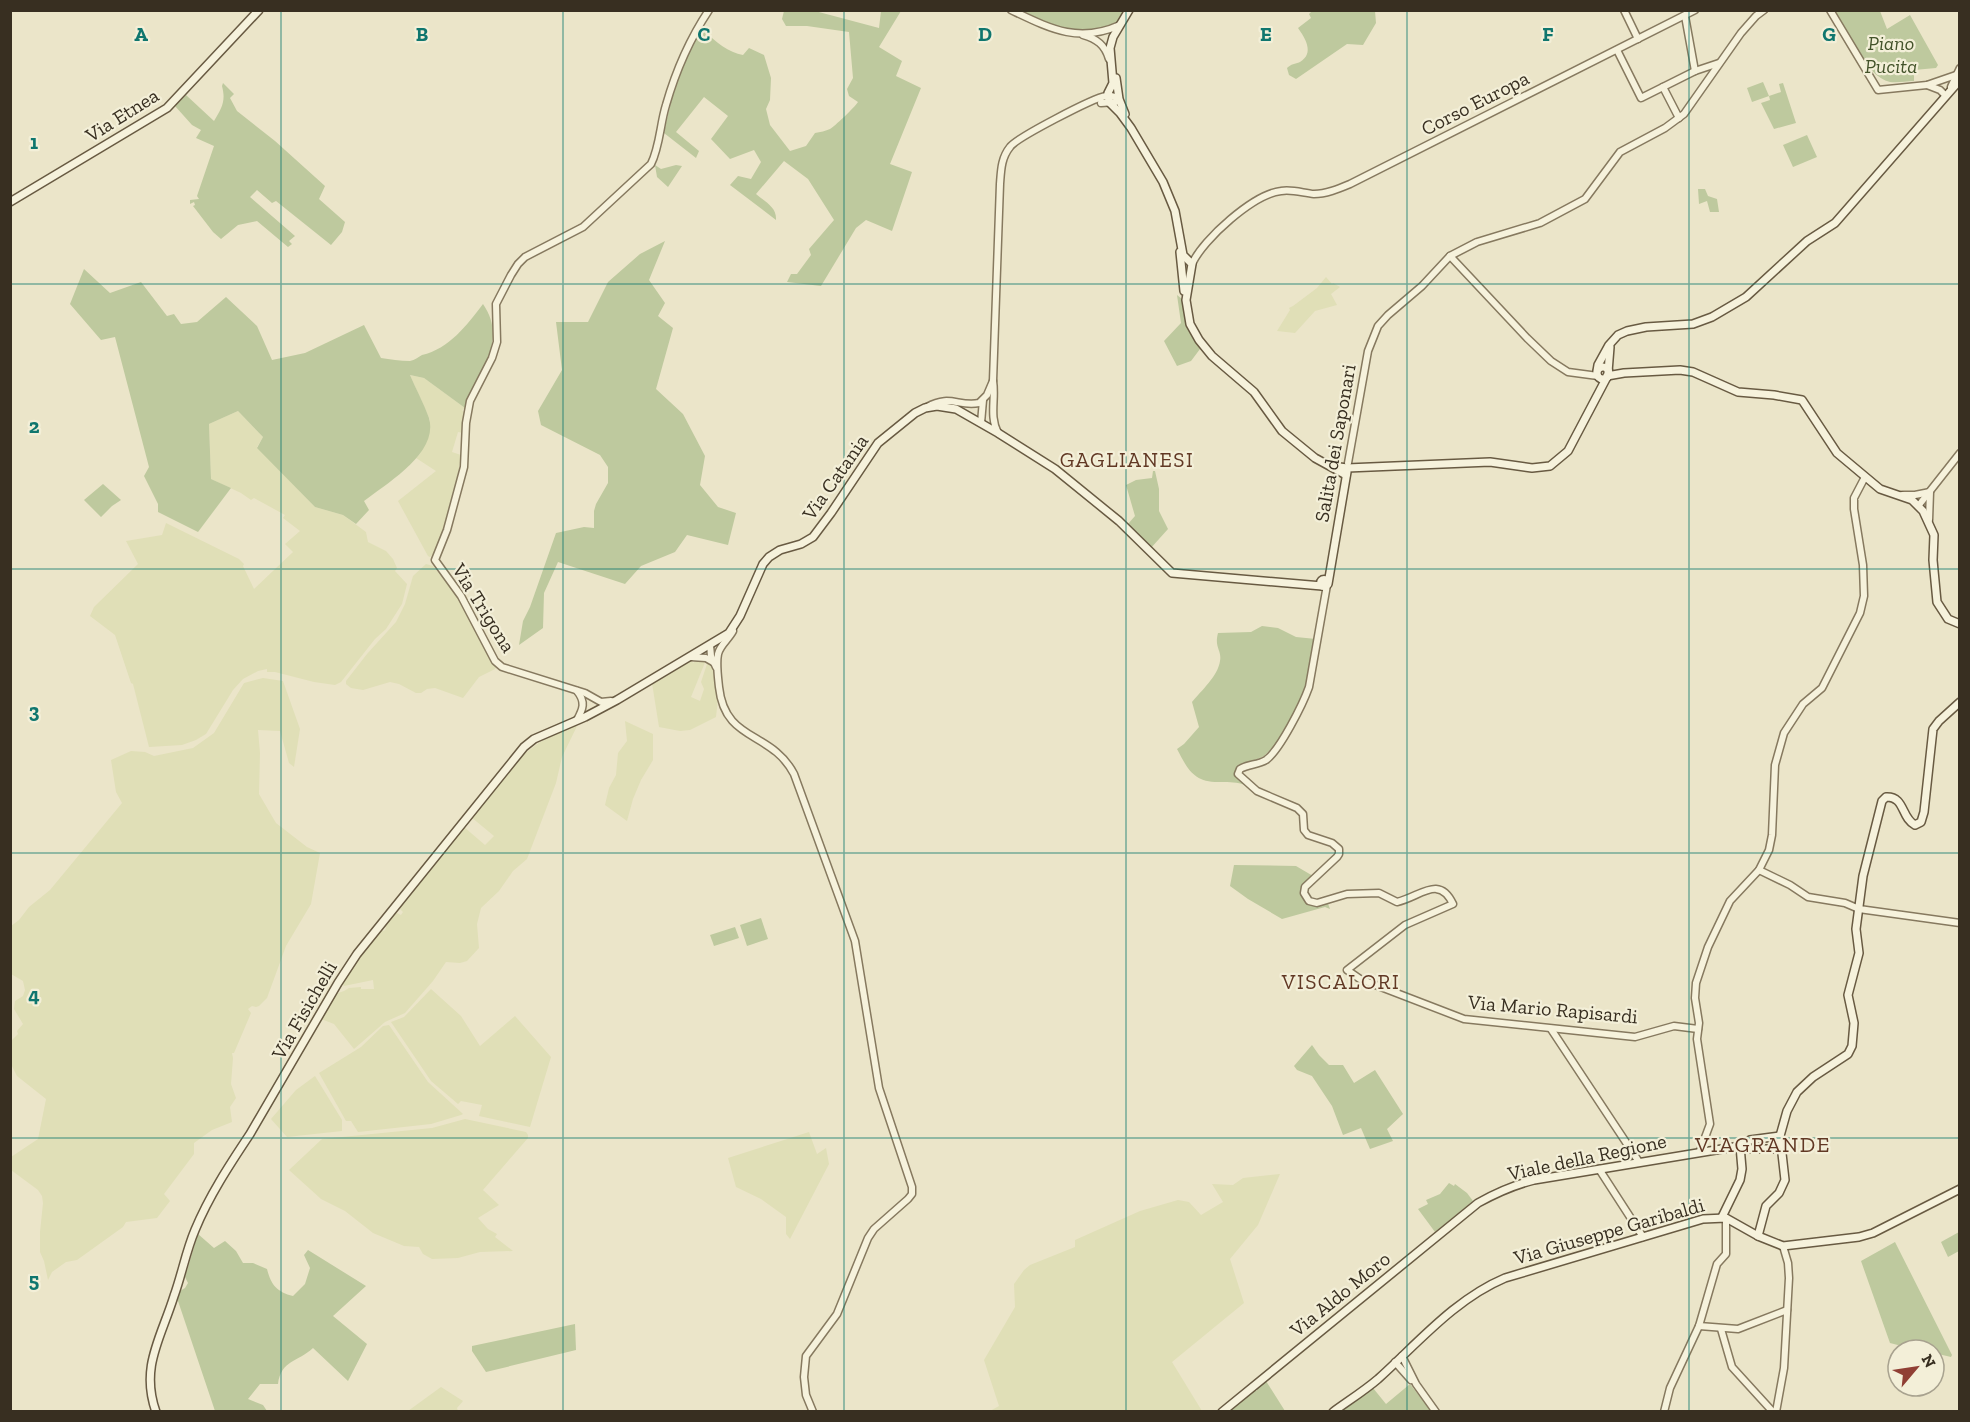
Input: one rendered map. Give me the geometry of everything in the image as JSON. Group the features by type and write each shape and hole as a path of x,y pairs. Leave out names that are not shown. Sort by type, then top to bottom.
{"main road":[{"name":"Via Etnea","path":"10,202 154,117 178,98 259,10"},
{"path":"1129,10 1113,37 1110,52 1113,83 1106,99 1131,128 1168,192 1185,258 1192,264 1186,300"},
{"path":"1110,52 1119,99 1131,128"},
{"path":"1180,240 1180,257 1190,324 1198,340 1212,356 1251,389 1282,430 1326,465 1347,469 1490,462 1544,468 1568,451 1596,398 1611,342 1618,335 1635,328 1693,324 1712,317 1746,297 1807,242 1835,223 1946,96 1955,81"},
{"path":"1603,371 1611,342"},
{"path":"1603,371 1623,373 1680,370 1693,372 1737,392 1802,400 1837,453 1886,492 1899,495 1919,506 1929,520 1934,535 1933,560 1937,602 1947,619 1959,624"},
{"path":"925,408 946,406 956,409 979,421 1055,470 1119,521 1172,573 1308,586 1324,584"},
{"name":"Via Catania","path":"734,628 763,564 774,554 813,537 878,443 891,431 925,408"},
{"path":"1315,458 1347,469"},
{"name":"Salita dei Saponari","path":"1324,584 1331,567 1347,469"},
{"path":"617,700 724,637 734,628"},
{"name":"Via Fisichelli","path":"156,1412 150,1389 151,1363 195,1228 236,1153 250,1134 338,983 357,954 524,747 534,739 617,700"},
{"path":"1758,1236 1766,1206 1779,1193 1785,1180 1780,1136 1785,1117 1797,1092 1813,1077 1851,1050 1854,1019 1848,995 1859,951 1856,929 1863,876 1882,801 1886,797 1894,798 1901,805 1910,822 1915,825 1921,822 1933,729 1959,702"},
{"path":"1740,1146 1750,1140 1780,1136"},
{"path":"1740,1146 1750,1149 1782,1150"},
{"path":"1724,1218 1740,1180 1742,1169 1740,1146"},
{"name":"Viale della Regione","path":"1479,1203 1517,1185 1700,1151 1740,1146"},
{"name":"Via Giuseppe Garibaldi","path":"1332,1412 1370,1385 1464,1302 1496,1282 1684,1224 1724,1218 1758,1236 1784,1246 1869,1234 1959,1189"},
{"name":"Via Aldo Moro","path":"1222,1412 1479,1203"}],"street":[{"name":"Via Trigona","path":"586,698 577,691 506,670 498,664 461,596 435,560 447,530 464,467 466,423 470,401 497,342 496,304 518,264 525,257 583,227 651,164 655,156 665,105 683,55 693,34 709,10"},
{"path":"1011,10 1059,31 1095,36 1106,33 1113,37"},
{"path":"1624,10 1638,37"},
{"name":"Corso Europa","path":"1192,264 1200,248 1211,236 1261,198 1274,192 1287,190 1324,193 1350,184 1695,10"},
{"path":"1603,371 1576,373 1560,368 1541,352 1450,256 1477,242 1539,223 1585,199 1620,152 1678,117 1695,99 1741,33 1764,10"},
{"path":"1830,10 1878,90 1955,81 1959,68"},
{"path":"1685,16 1697,70"},
{"path":"1095,36 1120,25"},
{"path":"1095,36 1107,52 1110,61"},
{"path":"1616,51 1641,98 1664,89 1697,70 1719,63"},
{"path":"1930,85 1946,96"},
{"path":"1664,89 1678,117"},
{"path":"998,433 993,421 993,381 1000,184 1003,159 1017,140 1083,107 1114,96 1119,99"},
{"name":"Salita dei Saponari","path":"1347,469 1368,351 1378,326 1422,286 1450,256"},
{"path":"1180,257 1184,268 1190,272"},
{"path":"979,421 983,400 993,381"},
{"path":"925,408 937,401 974,404 983,400"},
{"path":"979,421 993,408"},
{"path":"1919,506 1959,453"},
{"path":"1858,485 1863,475"},
{"path":"1700,1151 1710,1124 1697,1029 1695,990 1708,947 1730,901 1759,870 1771,840 1775,765 1784,733 1803,704 1822,688 1860,614 1864,596 1863,565 1854,517 1854,498 1863,475"},
{"path":"1899,495 1930,492"},
{"path":"1929,520 1930,492"},
{"path":"1324,584 1325,597 1309,687 1281,741 1268,758 1238,771 1239,777 1257,791 1297,808 1303,814 1304,830 1308,835 1332,843 1339,849 1338,857 1305,887 1304,893 1309,901 1317,903 1352,893 1379,892 1401,902 1436,888 1444,891 1453,904 1405,925 1353,965 1360,979"},
{"path":"716,660 734,628"},
{"path":"710,645 716,660 722,705 731,721 778,752 787,761 794,774 852,932 862,976 879,1088 911,1179 912,1194 867,1238 837,1314 806,1356 804,1377 806,1395 813,1412"},
{"path":"691,657 716,660"},
{"path":"586,698 601,702 617,700"},
{"path":"586,698 591,710 595,712"},
{"path":"577,720 586,698"},
{"path":"1759,870 1790,885 1808,897 1845,903 1859,909 1959,923"},
{"name":"Via Mario Rapisardi","path":"1353,965 1347,970 1360,979 1464,1019 1635,1037 1674,1026 1697,1029"},
{"path":"1551,1029 1638,1162"},
{"path":"1599,1169 1644,1237"},
{"path":"1664,1412 1670,1388 1699,1326 1717,1264 1726,1254 1727,1233 1724,1218"},
{"path":"1775,1412 1786,1347 1788,1263 1784,1246"},
{"path":"1699,1326 1721,1329 1742,1328 1787,1310"},
{"path":"1721,1329 1732,1367 1775,1412"},
{"path":"1402,1356 1416,1384"},
{"path":"1395,1362 1416,1384 1436,1412"}],"green space":[{"path":"784,11 815,11 879,28 881,11 901,11 879,47 902,61 896,76 921,88 890,164 912,172 892,231 866,220 856,228 821,286 787,282 791,274 797,274 811,255 809,249 834,220 808,179 784,161 756,194 772,208 776,220 730,185 738,176 751,179 761,162 754,150 730,159 711,139 728,116 704,97 676,132 699,151 696,158 664,133 677,81 698,32 705,32 722,46 738,54 743,55 749,48 764,55 771,78 770,100 766,109 770,125 790,151 806,146 815,133 830,129 849,112 858,102 849,96 847,89 853,78 849,32 807,26 786,26 782,19"},
{"path":"1019,11 1125,11 1116,25 1077,30 1056,26"},
{"path":"1312,11 1375,11 1376,23 1363,45 1347,44 1296,79 1289,75 1287,68 1300,62 1307,54 1307,45 1298,28 1311,18 1309,14"},
{"name":"Piano Pucita","path":"1835,11 1880,11 1887,29 1910,15 1938,65 1936,68 1914,70 1914,81 1890,82 1881,78 1858,52"},
{"path":"1763,82 1769,96 1752,102 1747,88"},
{"path":"223,83 234,94 230,98 237,111 275,141 325,186 319,199 345,222 342,232 331,245 276,201 272,203 257,190 250,197 295,236 289,241 292,244 288,247 257,221 238,225 221,239 193,206 194,202 190,204 190,200 199,199 197,196 214,146 196,138 201,130 192,125 175,106 186,95 214,121 224,96"},
{"path":"1783,83 1796,123 1774,129 1761,103 1770,100 1769,96 1781,92 1779,84"},
{"path":"1807,135 1817,157 1793,167 1783,145"},
{"path":"655,165 661,169 676,165 682,166 668,187 657,177"},
{"path":"1698,189 1705,189 1708,196 1717,199 1719,212 1710,212 1707,201 1699,204"},
{"path":"665,241 649,280 665,303 658,316 673,328 656,389 683,414 705,456 700,485 718,507 736,513 728,545 687,535 675,552 641,566 625,584 558,562 544,593 543,628 519,645 523,621 556,533 584,527 594,528 596,504 608,483 608,467 600,455 541,425 538,411 562,370 556,322 588,322 608,282 640,254"},
{"path":"84,269 110,293 141,282 167,316 174,314 181,324 197,322 226,297 257,326 272,360 305,353 364,325 381,358 412,361 449,342 464,328 483,304 493,331 492,344 465,408 424,378 410,375 429,418 430,431 426,443 409,466 364,501 369,510 356,524 343,515 315,507 257,448 263,437 238,411 209,424 211,479 231,488 198,532 158,512 158,504 144,476 149,467 115,337 101,340 70,304"},
{"path":"1326,277 1332,284 1340,287 1331,294 1337,305 1315,311 1295,333 1277,331 1290,310 1289,308 1317,288"},
{"path":"1177,295 1182,299 1188,330 1200,349 1191,361 1177,366 1164,341 1181,323"},
{"path":"410,375 424,378 465,408 462,410 464,412 463,433 458,432 452,452 461,455 459,469 443,530 434,553 430,557 398,501 436,471 416,458 420,454 430,420"},
{"path":"238,411 263,437 257,447 315,507 343,515 366,532 368,542 386,551 393,559 397,568 395,571 407,584 402,604 386,629 375,639 341,682 335,685 267,672 267,669 258,671 243,679 233,690 206,734 182,745 149,747 133,684 115,635 90,616 94,607 138,564 126,541 162,535 166,523 239,559 244,564 254,589 293,552 285,544 300,531 283,518 285,515 211,479 209,424"},
{"path":"1153,471 1155,471 1159,489 1159,511 1168,529 1150,549 1128,524 1135,516 1126,485 1136,480 1152,478"},
{"path":"103,484 121,500 101,517 84,500"},
{"path":"426,564 433,566 458,597 496,667 495,669 479,677 463,698 435,688 416,693 390,682 363,690 351,688 346,681 396,622 405,604 413,576"},
{"path":"1262,626 1278,628 1296,637 1316,639 1305,692 1280,740 1264,756 1237,768 1237,777 1245,785 1233,782 1212,782 1198,778 1189,769 1177,749 1199,727 1192,702 1209,683 1219,667 1218,633 1251,632"},
{"path":"699,659 706,660 691,697 700,701 704,689 701,682 708,661 712,663 718,699 716,717 690,730 680,731 659,727 652,683 692,660 693,663"},
{"path":"263,678 283,681 300,729 294,767 289,763 280,731 258,730 259,794 276,823 307,847 320,853 311,904 286,946 267,998 259,1006 252,1006 248,1009 251,1013 234,1053 232,1053 231,1084 236,1098 230,1107 232,1122 212,1130 194,1143 194,1154 164,1194 170,1201 157,1218 126,1222 123,1227 77,1260 66,1262 52,1272 48,1280 40,1252 42,1196 38,1190 11,1170 11,1157 38,1139 46,1099 17,1076 11,1064 11,1041 23,1024 14,1009 15,1001 23,996 25,990 23,981 11,974 11,926 50,890 122,803 116,792 111,760 131,751 145,752 154,756 193,748 214,733 244,683"},
{"path":"625,721 653,734 653,760 641,780 627,821 605,805 609,788 616,775 618,753 627,741"},
{"path":"578,724 562,757 556,783 527,859 513,871 499,891 481,908 477,924 479,948 467,961 446,962 405,1013 385,1022 354,1049 334,1024 321,1019 335,994 349,988 374,989 373,980 344,986 342,983 349,970 380,930 384,931 386,928 384,924 395,912 401,915 403,912 398,907 436,864 464,827 485,845 494,836 471,817 519,758 540,742"},
{"path":"1234,865 1296,866 1313,876 1305,886 1302,893 1303,899 1313,905 1327,901 1330,909 1325,907 1282,919 1230,886"},
{"path":"761,918 768,939 747,946 740,925"},
{"path":"735,927 739,938 714,946 710,935"},
{"path":"431,989 461,1016 480,1046 515,1016 551,1057 530,1127 479,1116 482,1105 461,1101 458,1104 431,1081 391,1022 404,1017"},
{"path":"389,1025 428,1082 463,1114 431,1124 358,1132 351,1121 346,1121 319,1073 361,1047 383,1026"},
{"path":"1312,1045 1329,1065 1343,1065 1354,1083 1375,1070 1403,1114 1387,1129 1393,1141 1370,1149 1361,1128 1343,1135 1332,1106 1312,1076 1297,1070 1294,1066"},
{"path":"315,1076 342,1120 342,1131 287,1137 271,1119 296,1090"},
{"path":"465,1119 526,1132 528,1135 528,1138 483,1190 499,1205 478,1218 488,1229 497,1234 495,1237 513,1251 480,1252 458,1258 432,1259 423,1254 419,1247 404,1246 373,1233 345,1211 321,1199 289,1170 322,1139 432,1128"},
{"path":"809,1132 817,1154 826,1148 829,1164 790,1239 786,1234 786,1217 761,1199 736,1187 728,1158"},
{"path":"1280,1174 1258,1225 1230,1259 1244,1303 1172,1362 1202,1411 990,1411 999,1406 984,1360 1015,1307 1014,1284 1030,1265 1075,1247 1075,1240 1140,1211 1178,1200 1189,1202 1201,1215 1223,1202 1212,1184 1233,1185 1243,1178"},
{"path":"1449,1183 1454,1186 1455,1184 1467,1193 1473,1201 1435,1232 1418,1209 1428,1204 1426,1200 1440,1194"},
{"path":"1959,1232 1959,1251 1948,1257 1941,1242"},
{"path":"198,1234 214,1248 225,1241 236,1251 243,1263 253,1263 267,1269 276,1287 293,1296 305,1284 310,1268 304,1255 308,1250 366,1286 333,1316 367,1344 348,1381 313,1348 286,1366 278,1384 260,1384 248,1399 263,1405 267,1411 215,1411 177,1298 188,1283 185,1277"},
{"path":"1895,1242 1943,1338 1888,1338 1861,1261"},
{"path":"575,1324 576,1350 486,1372 472,1351 472,1346"},
{"path":"1946,1343 1952,1355 1951,1357 1946,1356"},
{"path":"1266,1381 1285,1411 1228,1411 1253,1391 1257,1391 1256,1389"},
{"path":"1410,1384 1431,1411 1337,1412 1373,1388 1386,1404"},
{"path":"441,1387 463,1401 457,1408 458,1411 408,1411"}],"district":[{"name":"GAGLIANESI","path":"1127,460"},
{"name":"VISCALORI","path":"1341,982"},
{"name":"VIAGRANDE","path":"1763,1144"}]}
